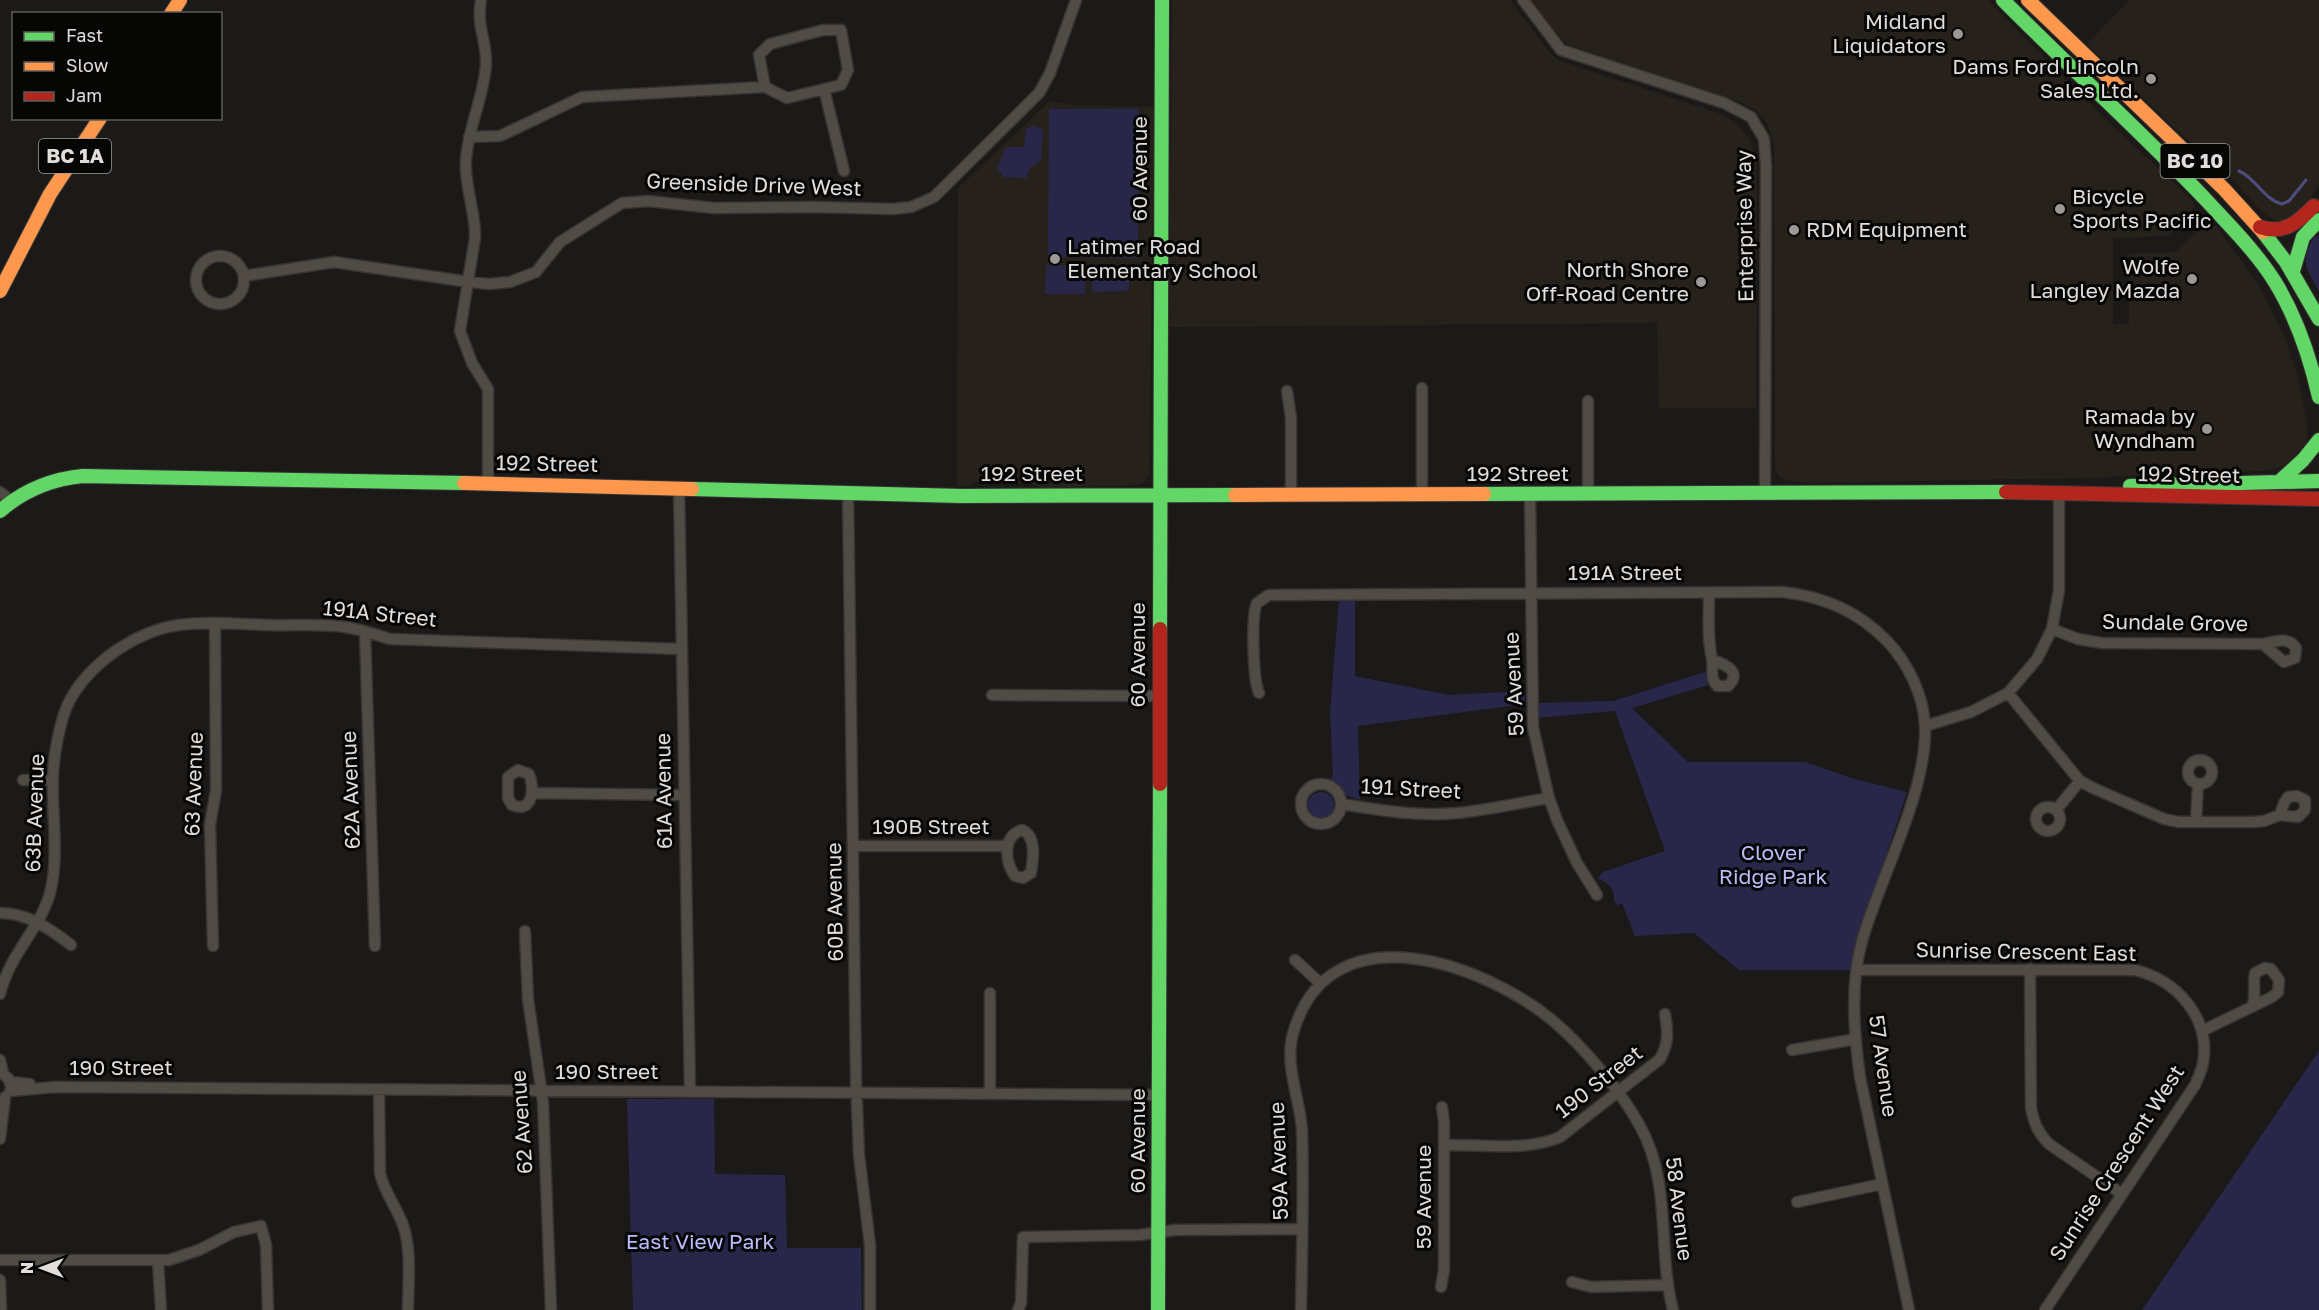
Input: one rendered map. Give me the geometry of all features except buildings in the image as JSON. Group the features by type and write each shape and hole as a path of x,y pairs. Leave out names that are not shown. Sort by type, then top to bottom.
{"main road":[{"name":"60 Avenue","path":"1158,1310 1162,0"},
{"name":"BC 10","path":"2003,0 2181,174 2251,251 2274,280 2296,320 2308,351 2319,397"},
{"name":"BC 10","path":"2028,0 2088,60 2228,191 2260,227 2293,271 2319,319"},
{"name":"BC 1A","path":"0,291 50,194 99,120"},
{"path":"0,274 36,208 50,194"},
{"path":"2260,227 2274,232 2281,231 2318,210"},
{"path":"2293,271 2303,237 2318,210"},
{"path":"2280,481 2303,460 2319,440"},
{"name":"192 Street","path":"0,511 5,497 46,483 83,476 488,483 961,496 2059,492 2095,495 2319,499"},
{"name":"192 Street","path":"2059,492 2094,487 2319,481"}],"street":[{"path":"481,0 478,22 486,60 485,75 469,137 466,161 466,175 476,227 460,331 472,363 488,389 488,483"},
{"name":"Greenside Drive West","path":"244,276 334,262 489,284 523,279 536,272 560,242 622,203 638,201 714,208 893,209 924,203 934,197 1039,93 1050,73 1076,0"},
{"name":"Enterprise Way","path":"1523,0 1561,50 1724,103 1751,117 1764,139 1766,166 1766,493"},
{"path":"469,137 500,136 582,97 765,87 787,98 841,85 848,70 841,30 823,30 770,44 759,55 765,87"},
{"path":"824,89 844,171"},
{"path":"223,255 237,262 244,276 241,292 236,298 221,304 206,300 196,287 197,271 201,264 215,256 223,255"},
{"path":"1422,388 1422,495"},
{"path":"1287,391 1292,418 1292,496"},
{"path":"1588,401 1588,494"},
{"name":"61A Avenue","path":"679,488 680,649 690,1092"},
{"name":"60B Avenue","path":"848,492 857,1094 859,1155 870,1245 870,1310"},
{"path":"1925,726 1971,712 2008,693 2037,659 2052,629 2059,590 2059,492"},
{"name":"59 Avenue","path":"1530,495 1533,727 1549,798 1565,839 1598,895"},
{"name":"191A Street","path":"1259,693 1255,680 1254,614 1257,603 1269,595 1530,592 1794,594 1832,604 1860,618 1882,635 1903,660 1912,676 1925,726"},
{"path":"1709,593 1709,650 1712,660"},
{"name":"191A Street","path":"90,674 108,656 147,633 177,625 215,623 350,628 390,639 680,649"},
{"name":"63 Avenue","path":"213,946 210,825 216,790 215,623"},
{"name":"Sundale Grove","path":"2052,629 2078,639 2102,643 2263,644"},
{"name":"62A Avenue","path":"365,632 375,946"},
{"name":"63B Avenue","path":"0,994 8,969 48,900 55,869 53,780 55,749 63,719 74,693 90,674"},
{"path":"2008,693 2080,781 2106,795 2164,819 2196,822 2253,822 2280,815"},
{"path":"992,695 1159,696"},
{"name":"57 Avenue","path":"1909,1310 1861,1080 1856,1039 1857,970 1862,941 1915,790 1921,766 1925,726"},
{"path":"23,780 53,780"},
{"path":"2056,810 2080,781"},
{"path":"2196,822 2198,784"},
{"path":"532,793 683,795"},
{"name":"191 Street","path":"1341,804 1394,812 1455,813 1495,809 1549,798"},
{"name":"190B Street","path":"854,846 1008,846"},
{"path":"0,913 18,915 36,923 51,930 71,945"},
{"name":"62 Avenue","path":"525,931 528,999 542,1091 551,1310"},
{"name":"59A Avenue","path":"1301,1310 1302,1129 1292,1068 1291,1041 1304,1003 1320,983 1347,964 1363,960 1385,957 1425,961 1475,976 1509,992 1536,1008 1566,1033"},
{"path":"1295,960 1320,983"},
{"name":"Sunrise Crescent East","path":"1857,970 2121,968 2149,974 2161,979 2176,990 2192,1008 2202,1031"},
{"path":"2030,969 2031,1108 2034,1122 2040,1134 2049,1144 2122,1194"},
{"path":"990,993 990,1094"},
{"path":"2202,1031 2252,1007"},
{"name":"190 Street","path":"1444,1145 1529,1145 1550,1141 1572,1130 1660,1059 1666,1048 1668,1035 1665,1014"},
{"name":"Sunrise Crescent West","path":"2045,1310 2195,1085 2204,1062 2202,1031"},
{"name":"58 Avenue","path":"1566,1033 1619,1093 1639,1124 1655,1158 1661,1195 1668,1285 1673,1310"},
{"path":"1792,1050 1856,1039"},
{"path":"0,1060 5,1086 0,1139"},
{"name":"190 Street","path":"5,1086 1159,1095"},
{"path":"379,1089 380,1173 383,1185 404,1227 407,1248 408,1310"},
{"name":"59 Avenue","path":"1441,1287 1444,1270 1442,1107"},
{"path":"1797,1202 1882,1184"},
{"path":"0,1260 158,1261 182,1257 234,1232 261,1226 266,1245 268,1310"},
{"path":"1018,1310 1022,1303 1023,1237 1302,1229"},
{"path":"158,1261 161,1310"},
{"path":"0,1280 1,1310"},
{"path":"1572,1282 1591,1287 1668,1285"}],"shaded area":[{"path":"1172,0 1510,0 1558,60 1721,114 1734,121 1749,138 1757,164 1756,408 1659,408 1657,323 1169,327"},
{"path":"1531,0 1988,0 2092,106 2193,201 2194,206 2190,215 2169,236 2113,238 2113,324 2129,324 2129,253 2176,251 2201,226 2210,224 2216,226 2259,285 2285,338 2304,406 2308,430 2307,442 2285,466 2261,471 2081,478 1805,483 1780,478 1775,469 1774,145 1767,123 1757,112 1741,102 1567,44"},
{"path":"2129,0 2319,0 2319,184 2311,198 2290,219 2277,221 2263,213 2235,182 2168,122 2087,44"},
{"name":"Latimer Road Elementary School","path":"1050,101 1074,105 1154,107 1149,475 1144,482 1137,485 1043,488 1028,483 976,482 968,486 957,486 958,188"}],"green space":[{"path":"1049,109 1139,109 1138,258 1048,257"},
{"path":"1034,125 1043,130 1041,160 1029,169 1026,178 1004,177 997,168 1006,147 1024,147 1026,129"},
{"path":"2319,236 2319,291 2308,270 2306,259 2314,237"},
{"path":"1046,265 1086,266 1085,294 1045,294"},
{"path":"1129,268 1129,291 1092,292 1092,269"},
{"path":"1339,600 1355,600 1355,676 1448,695 1525,691 1525,704 1358,726 1360,800 1346,795 1330,782 1333,774 1330,712"},
{"name":"Clover Ridge Park","path":"1705,672 1708,685 1632,708 1688,762 1805,762 1851,778 1907,792 1876,886 1861,923 1851,970 1739,970 1694,933 1635,936 1622,903 1618,905 1614,902 1611,887 1597,879 1603,872 1665,851 1615,711 1537,718 1536,703 1613,701"},
{"path":"1321,792 1330,796 1334,805 1330,814 1321,818 1312,814 1308,805 1312,796"},
{"path":"2319,1051 2319,1310 2142,1310"},
{"name":"East View Park","path":"627,1099 714,1099 715,1174 785,1175 787,1248 861,1248 862,1310 633,1310"}],"waterway":[{"path":"2239,171 2270,198 2282,204 2289,201 2306,180"}],"traffic: fast":[{"path":"1160,629 1162,0"},
{"path":"2003,0 2183,176 2260,261 2275,282 2296,324 2319,397"},
{"path":"2293,271 2303,237 2319,220"},
{"path":"2263,232 2286,262 2319,319"},
{"path":"2280,481 2303,460 2319,440"},
{"path":"0,511 28,491 49,483 83,476 464,483"},
{"path":"2130,486 2319,481"},
{"path":"692,489 961,496 1235,495"},
{"path":"1484,494 2006,492"},
{"path":"1158,1310 1160,784"}],"traffic: slow":[{"path":"172,12 180,0"},
{"path":"2028,0 2224,189 2263,232"},
{"path":"0,291 50,194 99,120"},
{"path":"464,483 692,489"},
{"path":"1235,495 1484,494"}],"traffic: jam":[{"path":"2260,227 2276,229 2290,226 2314,206"},
{"path":"2006,492 2319,499"},
{"path":"1160,629 1160,784"}],"place":[{"name":"Midland Liquidators","path":"1958,34"},
{"name":"Dams Ford Lincoln Sales Ltd.","path":"2151,79"},
{"name":"Bicycle Sports Pacific","path":"2060,209"},
{"name":"RDM Equipment","path":"1794,230"},
{"name":"Latimer Road Elementary School","path":"1055,259"},
{"name":"Wolfe Langley Mazda","path":"2192,279"},
{"name":"North Shore Off-Road Centre","path":"1701,282"},
{"name":"Ramada by Wyndham","path":"2207,429"}]}
